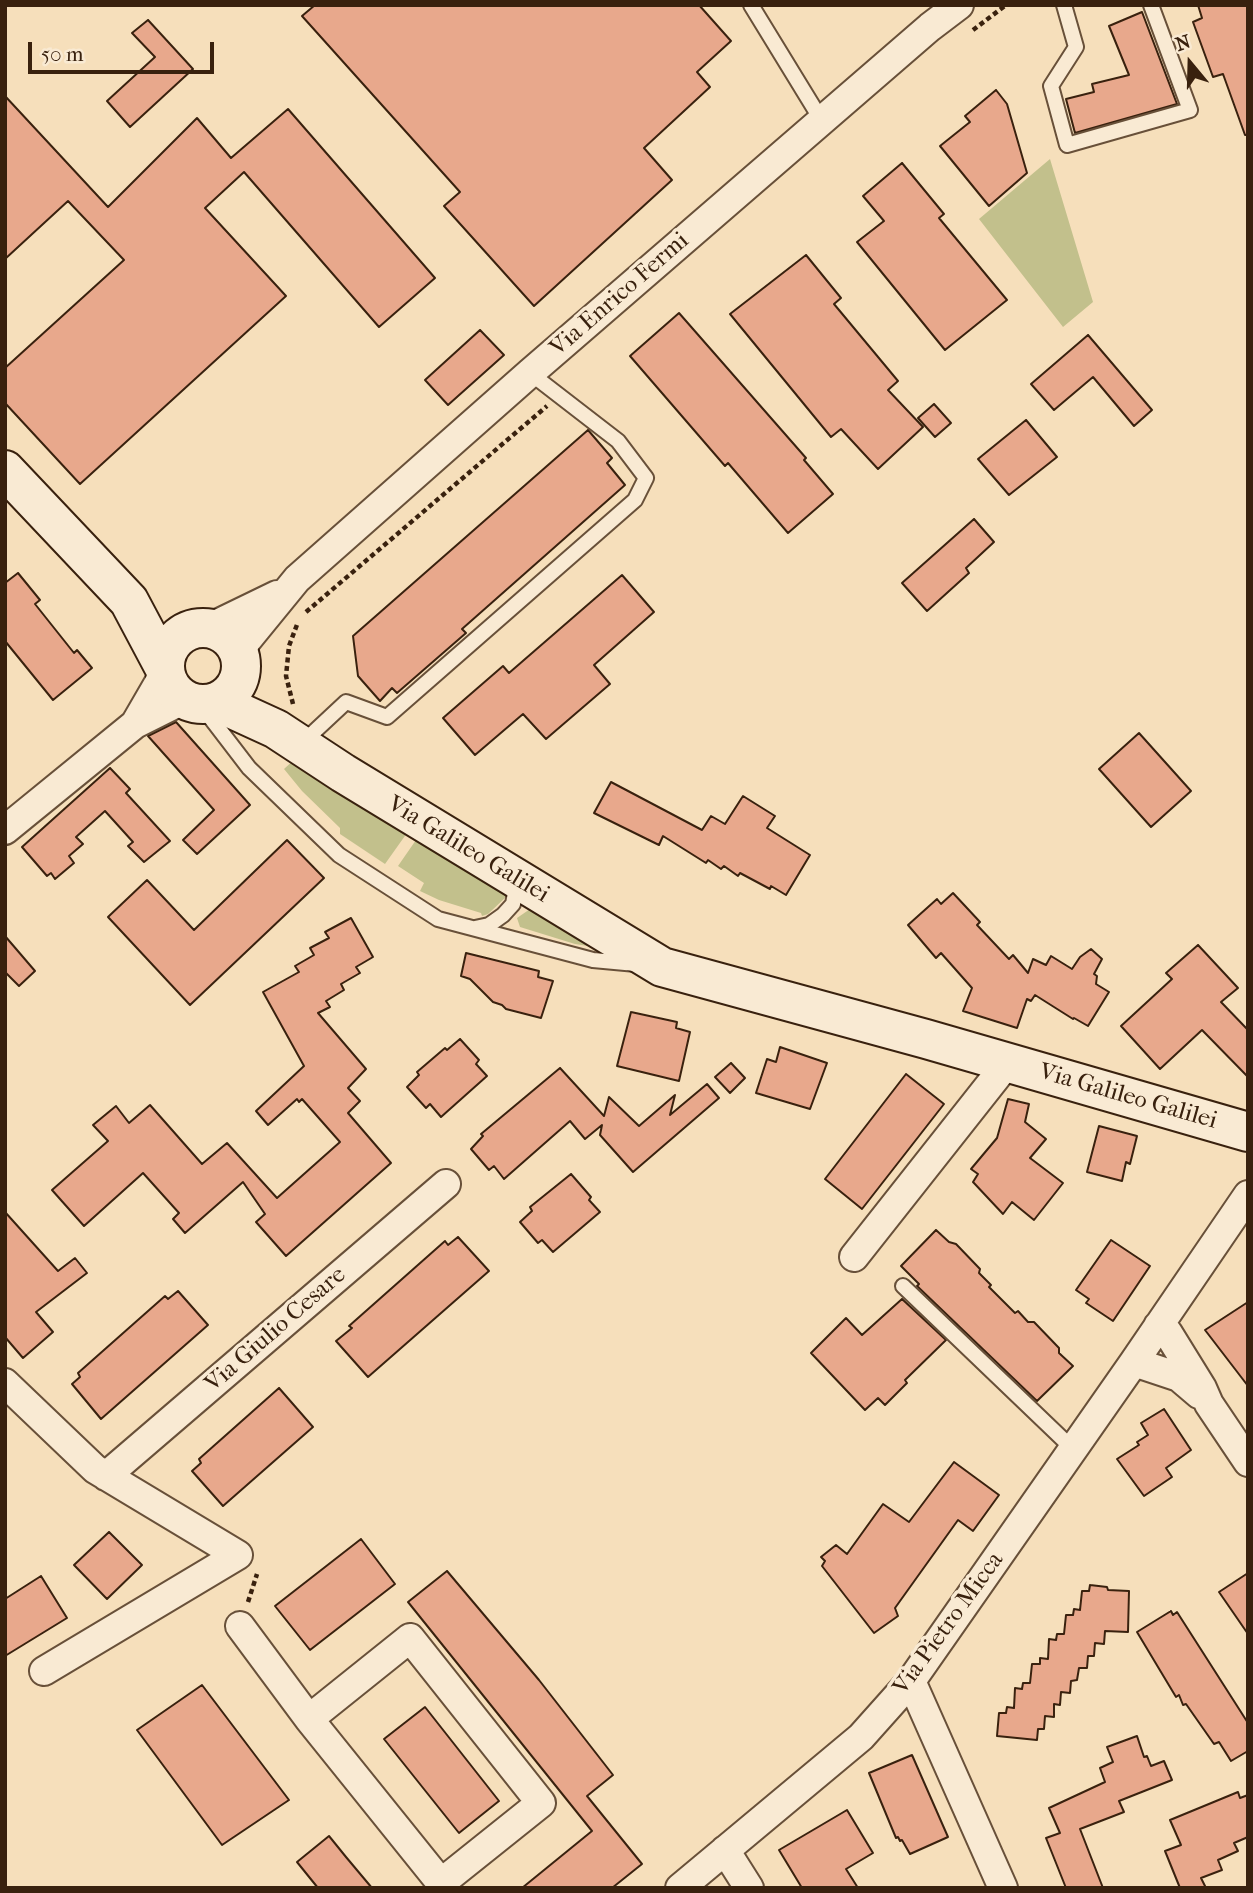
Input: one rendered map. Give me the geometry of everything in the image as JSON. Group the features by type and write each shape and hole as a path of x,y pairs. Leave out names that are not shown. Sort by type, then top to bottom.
{"street":[{"name":"Via Enrico Fermi","path":"221,644 286,590 530,373 930,27 959,5"},
{"path":"5,470 129,601 186,689"},
{"path":"129,601 221,644"},
{"path":"186,689 172,642 221,644"},
{"name":"Via Galileo Galilei","path":"221,644 291,729"},
{"path":"5,830 135,724 186,689 233,690 221,644"},
{"name":"Via Galileo Galilei","path":"186,689 291,729 499,869 662,967 1008,1062 1248,1132"},
{"name":"Via Galileo Galilei","path":"854,1258 1008,1062"},
{"name":"Via Giulio Cesare","path":"106,1476 446,1184"},
{"name":"Via Pietro Micca","path":"680,1888 861,1737 911,1681 1248,1195"},
{"path":"1158,1326 1168,1333 1209,1404"},
{"path":"1134,1362 1179,1377 1192,1386 1209,1404 1248,1462"},
{"path":"5,1383 95,1469 238,1555 44,1671"},
{"path":"240,1626 309,1719 443,1885 541,1803 410,1637 309,1719"},
{"path":"911,1681 1003,1888"},
{"path":"726,1850 749,1888"}],"lane":[{"path":"751,5 822,121"},
{"path":"1063,5 1076,47 1051,86 1067,145 1190,110 1151,5"},
{"path":"291,729 346,702 387,717 635,500 646,478 618,441 530,373"},
{"name":"Via Galileo Galilei","path":"186,689 249,768 340,855 438,919 593,960 662,967"},
{"path":"474,928 489,925 513,904 515,893 499,869"},
{"path":"903,1286 1072,1448"}],"path":[{"path":"963,38 1006,5"},
{"path":"291,729 286,676 289,646 296,624 331,590 559,396"},
{"path":"238,1555 258,1570 240,1626"}],"shaded area":[{"path":"1050,159 1093,302 1063,327 979,219"},
{"path":"296,758 407,833 385,864 340,834 340,828 302,791 284,769"},
{"path":"416,840 508,890 506,897 488,914 482,916 481,913 420,891 424,883 398,866"},
{"path":"533,907 621,951 575,944 520,927 517,918"}],"building":[{"path":"315,5 699,5 731,41 697,72 710,87 644,148 672,180 534,306 444,206 460,192 302,16"},
{"path":"1198,5 1248,5 1248,135 1245,135 1223,74 1213,77 1193,22 1202,18"},
{"path":"1142,12 1177,104 1075,133 1066,99 1094,92 1092,84 1129,75 1109,26"},
{"path":"148,20 193,69 130,127 107,101 155,57 132,33"},
{"path":"996,90 1007,104 1027,173 989,206 940,146 970,122 965,116"},
{"path":"5,96 108,207 197,118 231,158 288,109 435,278 379,327 244,172 205,208 286,296 80,484 5,403 5,368 124,260 68,201 5,259"},
{"path":"902,163 944,214 939,218 1007,300 945,350 857,242 884,221 863,196"},
{"path":"806,255 841,298 834,304 898,381 888,390 923,427 878,469 841,429 831,437 730,314"},
{"path":"679,313 806,458 804,460 833,494 788,533 728,463 725,466 630,356"},
{"path":"480,330 504,355 448,405 425,380"},
{"path":"1088,335 1152,410 1134,426 1093,377 1054,410 1031,384"},
{"path":"934,404 951,423 935,437 918,418"},
{"path":"1026,420 1057,457 1009,495 978,459"},
{"path":"588,430 612,458 607,463 625,485 462,629 466,633 397,693 392,688 380,701 358,676 353,636"},
{"path":"974,519 994,542 966,568 969,573 927,611 902,583"},
{"path":"18,573 40,600 35,604 74,653 77,650 92,668 53,700 5,641 5,583"},
{"path":"622,575 654,612 594,665 610,684 546,739 523,714 475,755 443,718 503,666 509,673"},
{"path":"176,722 250,805 197,854 183,840 214,810 148,736"},
{"path":"1139,733 1191,791 1151,827 1099,769"},
{"path":"110,768 130,789 126,793 170,841 144,862 128,846 133,842 105,811 76,837 83,844 69,856 74,863 55,879 51,873 47,876 22,847"},
{"path":"611,782 702,830 711,816 725,824 743,796 775,816 767,828 810,855 786,895 740,873 738,876 724,866 721,869 708,860 706,863 663,836 659,845 594,813"},
{"path":"287,840 324,878 190,1005 108,917 147,880 194,930"},
{"path":"953,893 980,922 977,925 1009,959 1013,955 1028,973 1033,959 1046,965 1051,956 1072,969 1080,957 1091,949 1102,959 1094,974 1097,976 1096,984 1109,992 1088,1026 1035,995 1031,1001 1027,999 1017,1028 963,1011 972,988 941,953 936,958 908,925 937,899 941,904"},
{"path":"351,918 373,957 356,967 360,973 341,984 344,990 326,1001 330,1007 318,1013 366,1069 348,1088 360,1101 348,1113 391,1163 286,1256 256,1222 265,1214 243,1182 185,1233 173,1219 179,1213 143,1173 84,1226 52,1190 108,1141 93,1125 116,1106 129,1123 150,1105 202,1164 227,1143 277,1198 340,1142 302,1099 299,1102 297,1099 268,1125 256,1111 304,1066 263,992 299,972 295,966 314,955 310,948 329,938 325,932"},
{"path":"5,936 35,971 19,986 5,972"},
{"path":"1198,945 1238,988 1221,1002 1248,1030 1248,1077 1202,1030 1160,1069 1121,1026 1172,979 1166,973"},
{"path":"466,953 539,971 538,977 553,981 541,1018 506,1009 493,1002 470,979 461,976"},
{"path":"631,1012 677,1022 676,1028 690,1032 679,1081 617,1066"},
{"path":"460,1039 479,1060 476,1064 487,1076 441,1117 430,1104 426,1108 407,1087 419,1075 417,1072"},
{"path":"780,1047 827,1063 810,1109 756,1093 767,1059 776,1062"},
{"path":"731,1063 745,1078 730,1093 715,1077"},
{"path":"560,1068 604,1116 609,1097 639,1126 675,1095 670,1115 707,1084 719,1098 633,1172 600,1135 602,1125 585,1139 570,1121 504,1179 494,1166 489,1170 471,1149 483,1136 481,1134"},
{"path":"906,1074 944,1104 862,1209 825,1179"},
{"path":"1008,1099 1029,1104 1025,1122 1046,1139 1030,1158 1063,1183 1034,1220 1012,1202 1003,1214 973,1182 978,1174 971,1169 997,1138"},
{"path":"1099,1126 1137,1136 1130,1164 1126,1162 1122,1181 1087,1172"},
{"path":"571,1174 600,1212 553,1252 542,1240 538,1243 520,1222 532,1211 530,1207"},
{"path":"5,1212 58,1271 75,1258 87,1273 36,1312 53,1332 23,1358 5,1337"},
{"path":"936,1230 949,1242 956,1244 980,1269 979,1273 991,1285 989,1287 1015,1313 1018,1311 1028,1322 1034,1322 1073,1366 1037,1401 917,1286 919,1284 901,1266"},
{"path":"458,1237 489,1271 368,1377 336,1341 352,1328 349,1326 445,1241 448,1245"},
{"path":"1111,1240 1150,1266 1113,1321 1086,1303 1089,1299 1076,1290"},
{"path":"178,1291 208,1325 101,1419 72,1384 80,1377 78,1373 165,1296 168,1299"},
{"path":"902,1299 946,1340 905,1380 907,1383 885,1405 878,1398 865,1410 811,1353 846,1318 862,1335"},
{"path":"1248,1302 1248,1386 1205,1330"},
{"path":"279,1388 313,1427 223,1506 192,1471 201,1463 199,1459"},
{"path":"1164,1409 1191,1450 1166,1468 1172,1477 1144,1496 1117,1459 1139,1445 1137,1442 1148,1435 1141,1423"},
{"path":"954,1462 999,1495 973,1531 958,1520 895,1608 898,1616 874,1633 822,1566 825,1561 821,1557 836,1545 847,1554 883,1504 909,1522"},
{"path":"109,1532 142,1565 107,1599 74,1565"},
{"path":"361,1539 395,1584 310,1650 275,1606"},
{"path":"447,1571 539,1680 613,1775 587,1796 642,1864 612,1888 522,1888 592,1831 408,1602"},
{"path":"1248,1573 1248,1634 1219,1592"},
{"path":"41,1576 67,1618 5,1656 5,1599"},
{"path":"1090,1585 1107,1587 1108,1590 1129,1591 1128,1632 1105,1631 1104,1644 1095,1643 1094,1656 1088,1656 1087,1668 1079,1668 1077,1680 1071,1681 1070,1693 1061,1692 1060,1705 1054,1704 1054,1717 1045,1716 1044,1729 1038,1729 1037,1740 997,1736 999,1713 1006,1713 1007,1707 1014,1708 1015,1688 1022,1689 1023,1683 1030,1683 1032,1664 1040,1664 1040,1658 1048,1659 1049,1639 1056,1640 1057,1634 1064,1634 1066,1615 1073,1615 1074,1609 1080,1610 1082,1591 1089,1591"},
{"path":"1171,1611 1173,1615 1177,1612 1248,1723 1248,1751 1231,1761 1219,1742 1214,1744 1186,1704 1183,1705 1179,1695 1176,1697 1137,1632"},
{"path":"202,1685 289,1800 222,1845 137,1730"},
{"path":"425,1707 499,1801 459,1833 384,1739"},
{"path":"1137,1736 1144,1757 1147,1756 1151,1766 1164,1761 1172,1780 1119,1801 1124,1812 1080,1829 1103,1888 1066,1888 1046,1838 1060,1833 1049,1808 1105,1782 1100,1768 1113,1762 1107,1747"},
{"path":"912,1755 948,1837 910,1854 902,1840 896,1838 869,1773"},
{"path":"1238,1792 1240,1798 1248,1795 1248,1837 1234,1843 1238,1851 1218,1860 1222,1870 1201,1878 1206,1888 1180,1888 1165,1851 1181,1845 1170,1820"},
{"path":"847,1810 873,1853 846,1869 858,1888 802,1888 779,1850"},
{"path":"329,1836 372,1888 318,1888 297,1862"}]}
